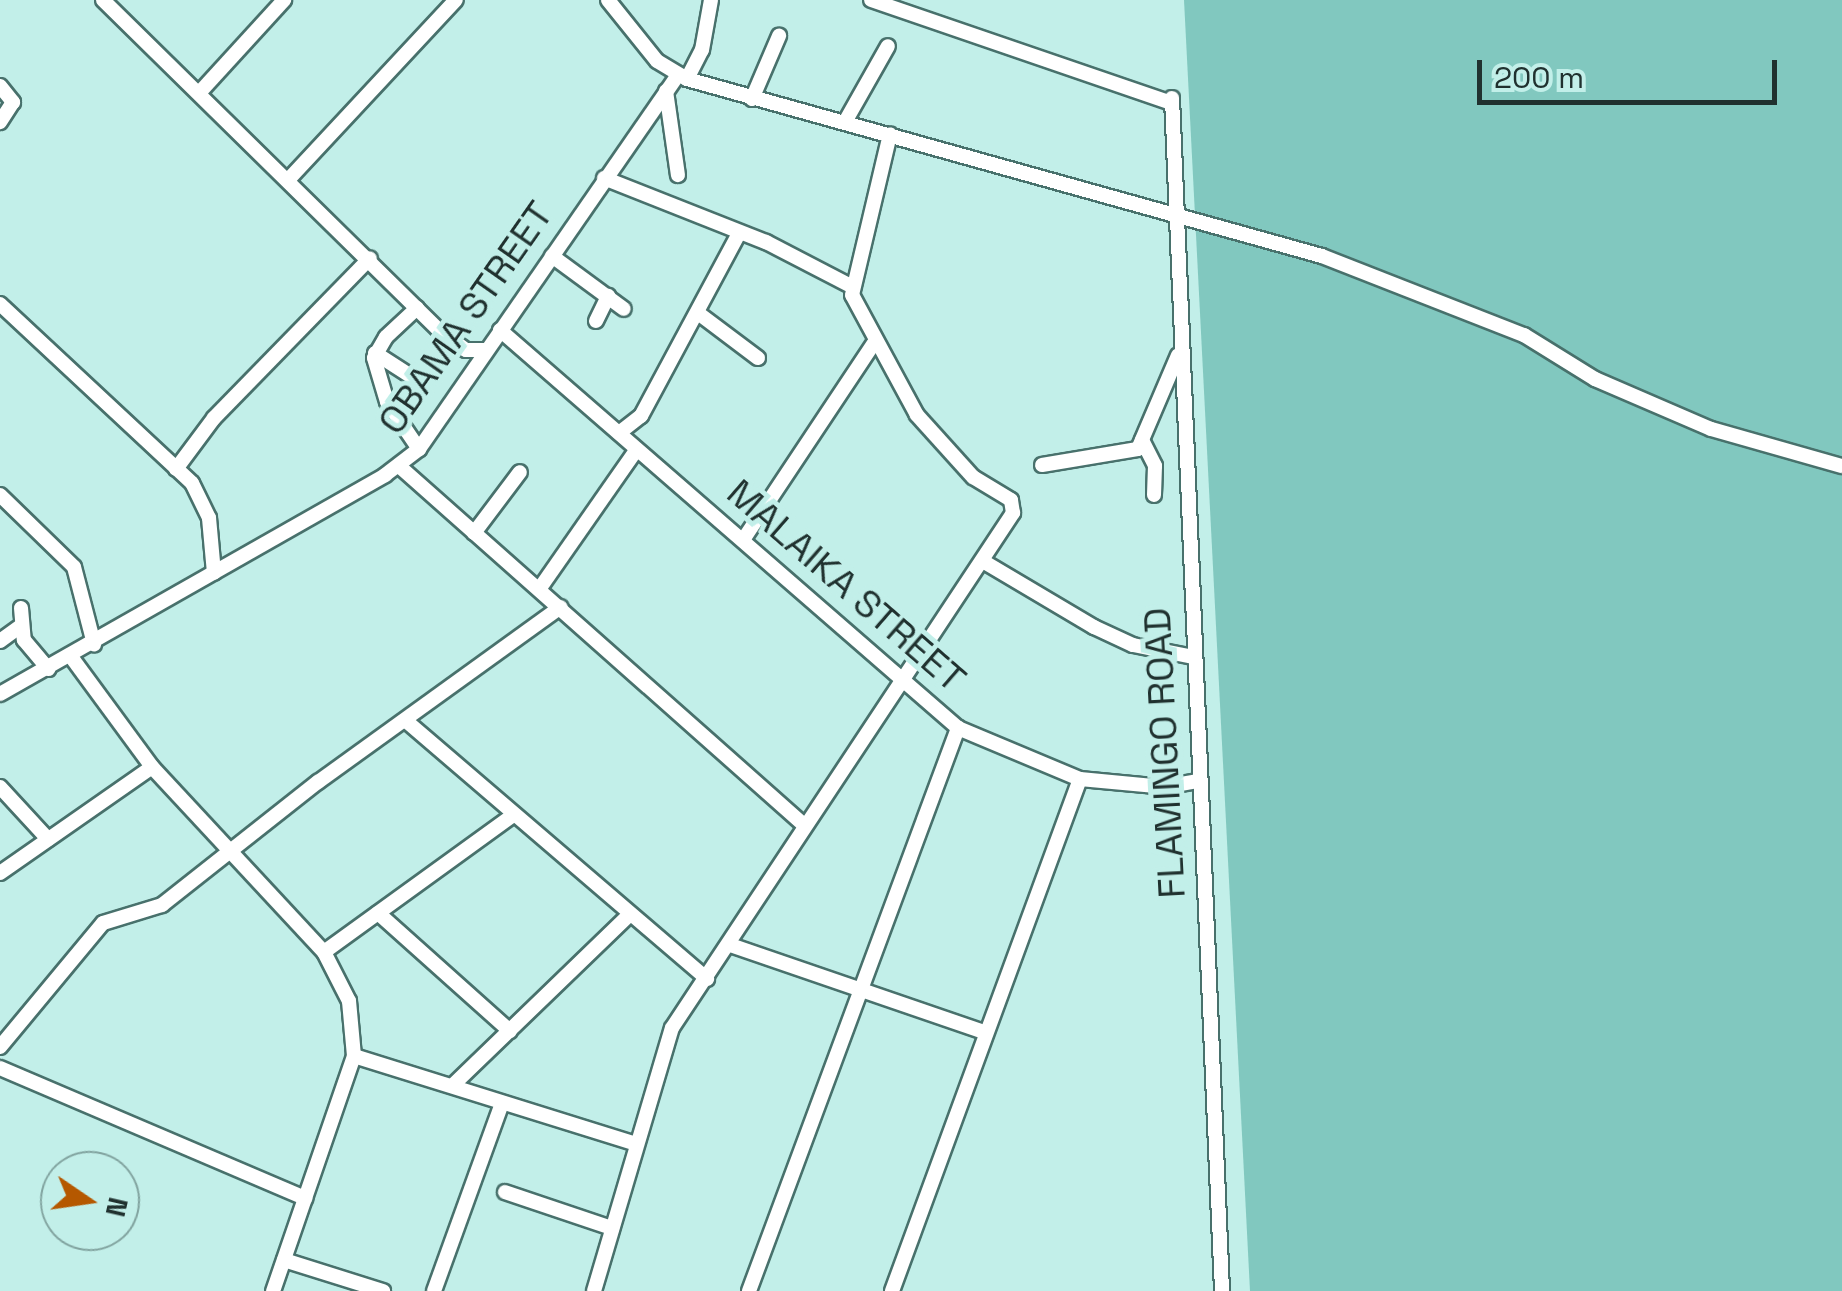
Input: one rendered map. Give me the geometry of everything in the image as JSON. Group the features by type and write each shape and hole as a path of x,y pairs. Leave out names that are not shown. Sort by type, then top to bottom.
{"street":[{"path":"103,0 417,308 466,350 474,370"},
{"path":"200,92 284,0"},
{"path":"288,180 456,0"},
{"path":"608,0 632,35 682,78 1322,256 1461,308 1711,429 1842,466"},
{"name":"OBAMA STREET","path":"0,694 72,658 399,466 419,449 666,90 682,78 702,50 710,0"},
{"name":"FLAMINGO ROAD","path":"878,1 1172,100 1178,354 1222,1291"},
{"path":"752,99 779,36"},
{"path":"844,122 888,46"},
{"path":"0,86 13,102 0,122"},
{"path":"666,90 674,109 678,175"},
{"path":"594,1291 633,1143 672,1028 730,945 803,824 986,562 1013,512 1011,500 948,452 873,344 851,286 890,134"},
{"path":"604,178 739,233 851,286"},
{"path":"540,588 635,447 634,426 739,233"},
{"path":"552,256 624,308"},
{"path":"176,469 214,418 370,258"},
{"path":"596,321 608,296"},
{"path":"0,304 202,498 214,572"},
{"path":"374,353 417,308"},
{"path":"698,313 758,358"},
{"name":"MALAIKA STREET","path":"500,330 745,537 958,728 1080,779 1164,787 1198,781"},
{"path":"745,537 813,426 873,344"},
{"path":"466,350 486,350"},
{"path":"374,353 420,382"},
{"path":"374,353 387,402 419,449"},
{"path":"1042,465 1086,454 1130,454 1142,440 1178,354"},
{"path":"619,433 634,426"},
{"path":"1142,440 1155,466 1154,495"},
{"path":"399,466 803,824"},
{"path":"474,533 520,472"},
{"path":"0,495 74,567 94,644"},
{"path":"986,562 1094,627 1166,654 1193,657"},
{"path":"0,1047 102,924 162,905 229,851 561,607"},
{"path":"20,608 28,648 48,669"},
{"path":"0,641 22,625"},
{"path":"72,658 152,767 324,952 350,1001 354,1056 273,1291"},
{"path":"406,720 628,915 707,979"},
{"path":"749,1291 958,728"},
{"path":"0,873 152,767"},
{"path":"892,1291 1080,779"},
{"path":"0,786 48,840"},
{"path":"324,952 513,815"},
{"path":"378,913 510,1030"},
{"path":"452,1086 628,915"},
{"path":"730,945 984,1032"},
{"path":"354,1056 633,1143"},
{"path":"0,1068 305,1198"},
{"path":"434,1291 502,1104"},
{"path":"505,1192 612,1228"},
{"path":"284,1260 383,1291"}],"green space":[{"path":"1184,0 1842,0 1842,1291 1250,1291"}]}
